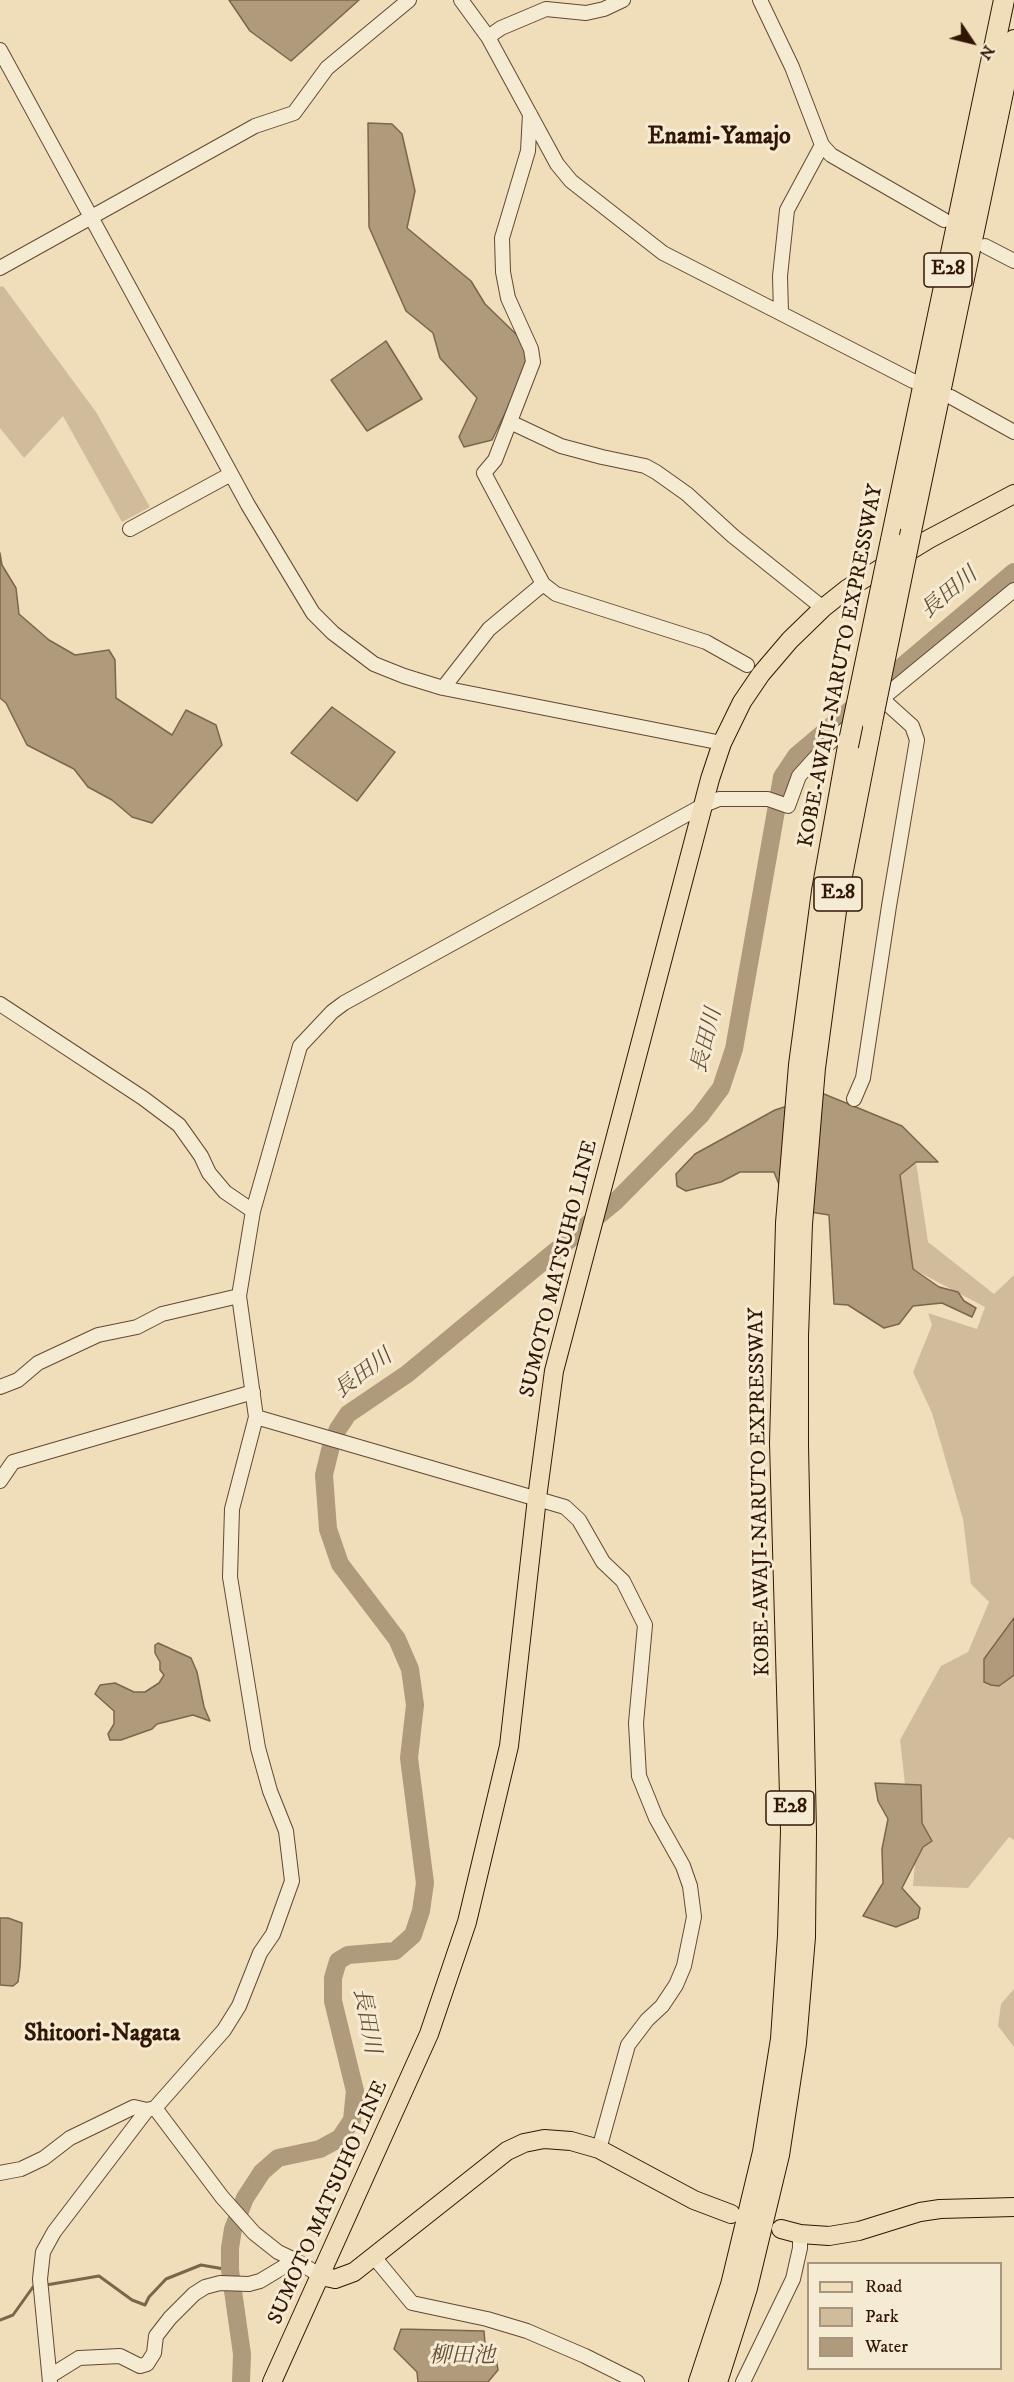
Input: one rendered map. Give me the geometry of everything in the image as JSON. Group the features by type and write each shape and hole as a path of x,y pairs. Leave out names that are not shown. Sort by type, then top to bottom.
{"highway":[{"name":"KOBE-AWAJI-NARUTO EXPRESSWAY","path":"699,2382 731,2285 763,2152 781,2039 788,1936 791,1830 780,1443 794,1224 822,891 848,746 1004,0"},
{"name":"KOBE-AWAJI-NARUTO EXPRESSWAY","path":"807,1066 872,722 1014,40"},
{"name":"KOBE-AWAJI-NARUTO EXPRESSWAY","path":"717,2382 747,2288 779,2155 796,2043 805,1937 806,1833 798,1335 794,1224"}],"main road":[{"name":"SUMOTO MATSUHO LINE","path":"272,2382 429,2034 467,1922 509,1746 554,1371 722,743 742,702 761,675 790,640 823,608 847,589 929,538 1014,494"},
{"path":"321,2276 335,2279 354,2272 507,2151 524,2143 544,2139 571,2141 600,2149 694,2200 731,2214"},
{"path":"781,2229 800,2234 829,2236 859,2231 920,2212 940,2209 1014,2207"}],"street":[{"path":"0,268 92,219 255,126 294,113 327,68 409,0"},
{"path":"461,0 488,37 557,164 571,181 663,253 913,381"},
{"path":"488,37 517,20 546,9 586,13 604,9 623,0"},
{"path":"760,0 792,67 822,145 831,155 944,220"},
{"path":"0,50 231,474 313,613 333,633 374,664 443,688 722,743"},
{"path":"530,114 528,151 502,238 503,272 508,298 533,356 527,379 495,460 484,473 543,584 556,594 581,604 706,642 747,665"},
{"path":"781,313 780,276 787,210 822,145"},
{"path":"985,246 1014,261"},
{"path":"951,397 1014,432"},
{"path":"510,422 561,446 645,466 656,472 687,494 733,536 823,608"},
{"path":"130,529 231,474"},
{"path":"443,688 489,628 543,584"},
{"path":"50,2379 40,2279 43,2252 54,2232 151,2109 224,2030 239,2006 260,1953 273,1934 292,1881 286,1831 270,1791 258,1748 230,1577 232,1509 256,1417 238,1296 253,1211 300,1046 332,1012 344,1003 704,804 719,799 768,799 788,806 799,776 827,745 1014,590"},
{"path":"854,1099 863,1078 917,740 912,726 882,699"},
{"path":"1,1006 143,1098 179,1125 201,1156 209,1173 225,1192 253,1211"},
{"path":"0,1387 18,1380 38,1363 98,1335 137,1327 162,1314 238,1296"},
{"path":"0,1481 13,1462 253,1392"},
{"path":"256,1417 565,1507 579,1520 603,1562 623,1581 645,1625 636,1723 639,1776 656,1818 683,1866 690,1886 694,1917 691,1938 676,1985 662,2006 647,2020 628,2045 600,2149"},
{"path":"0,2173 21,2169 44,2158 70,2138 134,2107 151,2109 254,2233 278,2252 321,2276"},
{"path":"743,2382 793,2279 800,2248 800,2234"},
{"path":"374,2257 412,2303 487,2319 526,2331 585,2356 637,2382"},
{"path":"50,2379 79,2358 120,2356 140,2366 147,2364 154,2353 156,2336 194,2294 220,2283 249,2284 260,2281 295,2260"}],"green space":[{"path":"3,286 96,412 150,507 122,522 63,416 24,458 0,428 0,287"},
{"path":"916,1162 928,1242 994,1294 1014,1275 1014,1618 984,1659 999,1686 1014,1675 1014,1840 1009,1837 968,1888 913,1886 921,1785 905,1784 900,1740 941,1666 968,1652 989,1602 971,1584 963,1519 932,1413 913,1372 932,1325 928,1313 977,1329 985,1307 913,1269 900,1175"},
{"path":"1014,1989 1014,2047 998,2026 1001,2004"}],"water":[{"path":"229,0 359,0 291,61 250,31"},
{"path":"368,123 392,124 402,134 415,191 407,228 471,281 485,304 519,337 533,356 492,440 464,447 459,437 477,398 440,358 433,333 406,311 369,227"},
{"path":"386,341 422,399 367,431 331,380"},
{"path":"0,553 2,565 16,588 19,614 49,640 75,655 109,650 115,660 116,698 172,735 186,710 216,725 222,745 152,823 132,817 112,800 88,787 74,769 27,745 6,703 0,698"},
{"path":"332,707 395,752 357,801 291,753"},
{"path":"824,1094 902,1126 938,1162 916,1162 900,1175 913,1269 939,1287 958,1292 964,1301 976,1308 972,1317 942,1303 913,1306 899,1324 884,1328 848,1305 834,1304 829,1215 798,1210 782,1192 774,1172 740,1172 721,1182 686,1191 677,1186 676,1174 695,1154 775,1110"},
{"path":"1014,1618 1014,1675 999,1686 991,1685 984,1682 984,1659"},
{"path":"158,1643 191,1658 210,1721 193,1715 157,1724 152,1729 121,1740 110,1740 108,1734 114,1724 114,1711 95,1694 100,1685 115,1683 134,1692 145,1692 159,1683 164,1675 160,1670 160,1662 155,1653 155,1645"},
{"path":"875,1783 921,1785 922,1823 932,1841 923,1847 902,1888 920,1908 918,1918 896,1927 863,1916 883,1883 882,1849 888,1819 878,1801"},
{"path":"0,1918 22,1923 18,1982 13,1986 0,1985"},
{"name":"柳田池","path":"401,2329 484,2331 485,2343 495,2352 498,2370 488,2382 418,2382 417,2372 394,2349"}],"waterway":[{"name":"長田川","path":"241,2382 242,2354 230,2270 233,2229 245,2198 262,2172 278,2158 320,2149 340,2138 352,2120 355,2091 333,2001 333,1978 338,1961 348,1955 395,1951 413,1935 421,1911 425,1883 409,1758 415,1705 410,1669 397,1639 340,1564 328,1529 324,1475 338,1429 348,1414 407,1374 616,1201 700,1116 721,1088 734,1049 782,777 796,756 1014,572"},
{"path":"46,2285 99,2276 132,2300 145,2305 149,2297 166,2279 201,2265 230,2270"},
{"path":"0,2320 13,2315 36,2286"}],"district":[{"name":"Enami-Yamajo","path":"719,138"},
{"name":"Shitoori-Nagata","path":"102,2035"}]}
